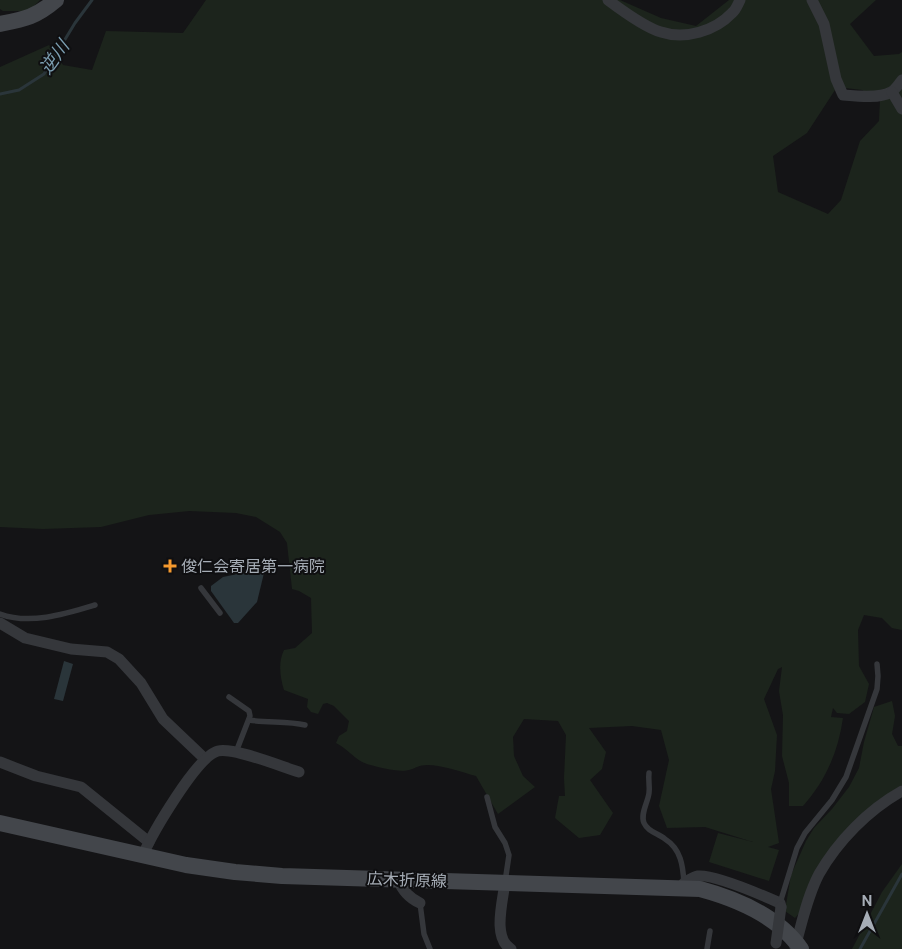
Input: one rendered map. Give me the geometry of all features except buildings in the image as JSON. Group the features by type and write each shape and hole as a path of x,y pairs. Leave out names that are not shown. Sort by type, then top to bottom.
{"main road":[{"path":"0,24 25,20 40,13 56,0"},
{"name":"広木折原線","path":"0,824 146,849 186,865 235,872 282,876 684,885 714,893 748,906 773,922 797,947"}],"street":[{"path":"608,0 660,32 680,34 699,32 716,26 733,12 740,0"},
{"path":"812,0 824,24 836,79 843,95 884,95 892,92 902,80"},
{"path":"892,92 902,109"},
{"path":"0,623 25,638 71,649 107,652 119,659 141,683 163,719 205,759"},
{"path":"0,762 36,776 81,787 146,849 183,787 205,759 217,751 236,752 299,772"},
{"path":"797,947 804,913 819,875 855,826 902,791"},
{"path":"684,885 691,878 709,877 745,888 781,905 776,946"},
{"path":"398,879 401,888 412,900 420,903"},
{"path":"505,882 499,931 506,946 511,949"}],"lane":[{"path":"201,588 220,613"},
{"path":"0,614 22,619 72,612 95,605"},
{"path":"781,905 794,856 805,833 832,800 846,777 876,689 877,664"},
{"path":"229,697 249,711 249,720 236,752"},
{"path":"249,720 264,722 284,721 305,725"},
{"path":"650,774 649,795 643,813 643,821 649,830 675,846 680,857 684,885"},
{"path":"487,797 495,827 505,843 509,855 505,882"},
{"path":"420,903 424,934 430,949"},
{"path":"707,949 710,931"}],"shaded area":[{"path":"0,0 40,0 29,11 3,11 0,9"},
{"path":"206,0 620,0 661,18 696,26 729,0 876,0 850,24 874,56 899,54 902,52 902,630 892,628 882,618 864,615 858,630 859,666 869,684 865,702 849,714 837,713 833,708 831,717 843,718 838,742 824,776 803,806 789,806 789,783 782,756 783,715 779,691 782,667 778,669 764,699 777,735 775,771 771,789 779,843 768,847 779,850 769,881 709,862 718,833 753,842 705,827 667,828 659,806 669,760 661,730 632,726 589,728 606,752 602,769 590,780 613,813 600,835 579,838 555,818 559,796 565,796 566,735 558,721 524,719 513,737 514,756 523,776 535,787 498,814 476,776 433,765 405,771 394,770 367,764 359,760 336,743 339,736 347,731 349,721 334,706 327,703 323,704 318,714 311,712 307,707 308,699 284,690 280,670 282,655 284,650 295,648 312,633 311,598 292,589 287,543 280,532 256,517 236,513 189,511 149,515 101,527 43,529 0,527 0,67 49,45 63,65 92,70 106,31 183,33","holes":["837,87 862,90 880,100 879,121 860,141 841,200 828,214 778,192 773,156 807,133"]},
{"path":"262,569 264,573 257,602 238,623 234,623 211,591 211,586 223,577"},
{"path":"64,661 73,664 63,701 54,699"},
{"path":"892,701 895,716 892,734 898,746 902,746 902,785 877,801 851,824 801,911 795,918 785,911 791,875 806,841 814,828 849,787 859,768 874,707"},
{"path":"902,864 902,949 852,949 882,892"}],"waterway":[{"name":"逆川","path":"0,94 19,90 44,74 75,23 92,0"},
{"path":"860,949 902,874"}],"place":[{"name":"俊仁会寄居第一病院","path":"170,566"}]}
